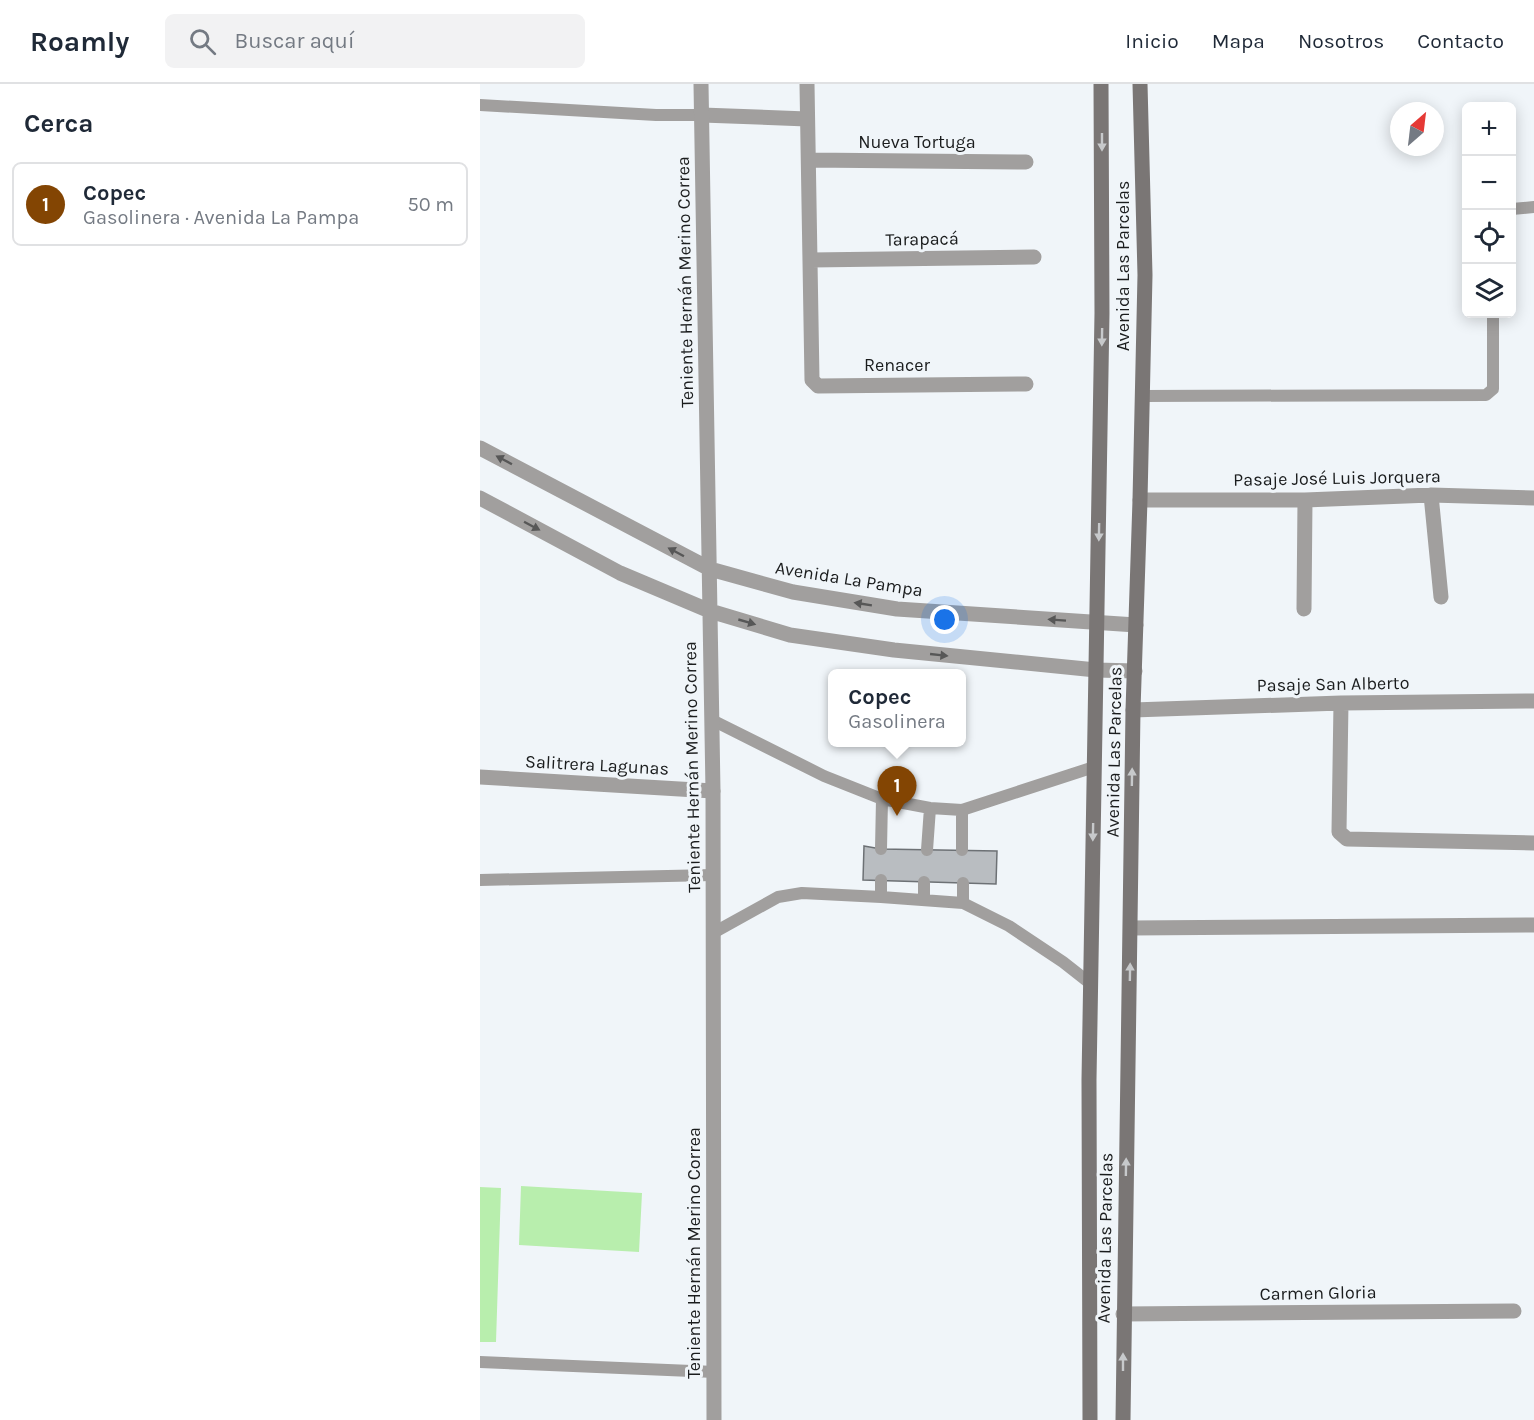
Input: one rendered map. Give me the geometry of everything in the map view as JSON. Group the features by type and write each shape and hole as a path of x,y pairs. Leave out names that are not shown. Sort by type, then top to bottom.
{"main road":[{"name":"Avenida Las Parcelas","path":"1090,1420 1090,984 1102,313 1101,84"},
{"name":"Avenida Las Parcelas","path":"1123,1420 1133,710 1143,396 1144,275 1140,84"}],"street":[{"name":"Teniente Hernán Merino Correa","path":"701,84 712,720 714,1420"},
{"path":"807,84 811,260"},
{"path":"702,115 807,119"},
{"name":"Nueva Tortuga","path":"809,160 1026,162"},
{"name":"Tarapacá","path":"811,260 1034,257"},
{"name":"Renacer","path":"811,260 812,380 818,386 1026,384"},
{"name":"Avenida La Pampa","path":"480,448 710,570 793,592 897,609 1136,625"},
{"path":"1431,495 1441,597"},
{"name":"Pasaje José Luis Jorquera","path":"1140,500 1305,500 1431,495 1534,498"},
{"path":"480,498 620,573 710,611 801,637 894,650 1096,670 1134,671"},
{"path":"1304,609 1305,500"},
{"name":"Pasaje San Alberto","path":"1133,710 1341,703 1534,700"},
{"path":"1341,703 1339,832 1347,838 1534,843"},
{"name":"Salitrera Lagunas","path":"480,777 712,791"},
{"path":"1131,928 1534,925"},
{"name":"Carmen Gloria","path":"1123,1314 1514,1311"}],"lane":[{"path":"480,105 656,115 702,115"},
{"path":"1516,209 1534,207"},
{"path":"1143,396 1486,395 1494,389 1493,318"},
{"path":"712,720 824,776 882,799 930,808 962,810 1094,767"},
{"path":"881,849 882,799"},
{"path":"927,850 930,808"},
{"path":"962,810 962,850"},
{"path":"480,880 712,876"},
{"path":"881,880 881,897"},
{"path":"924,882 924,900"},
{"path":"963,883 963,903"},
{"path":"713,933 778,897 802,893 963,903 1009,926 1063,962 1090,984"},
{"path":"480,1362 715,1372"}],"green space":[{"path":"521,1186 642,1193 639,1252 519,1245"},
{"path":"480,1187 501,1188 496,1342 480,1342"}],"building":[{"path":"864,846 881,849 997,851 996,884 863,880"}],"place":[{"name":"Copec","path":"897,816"}]}
